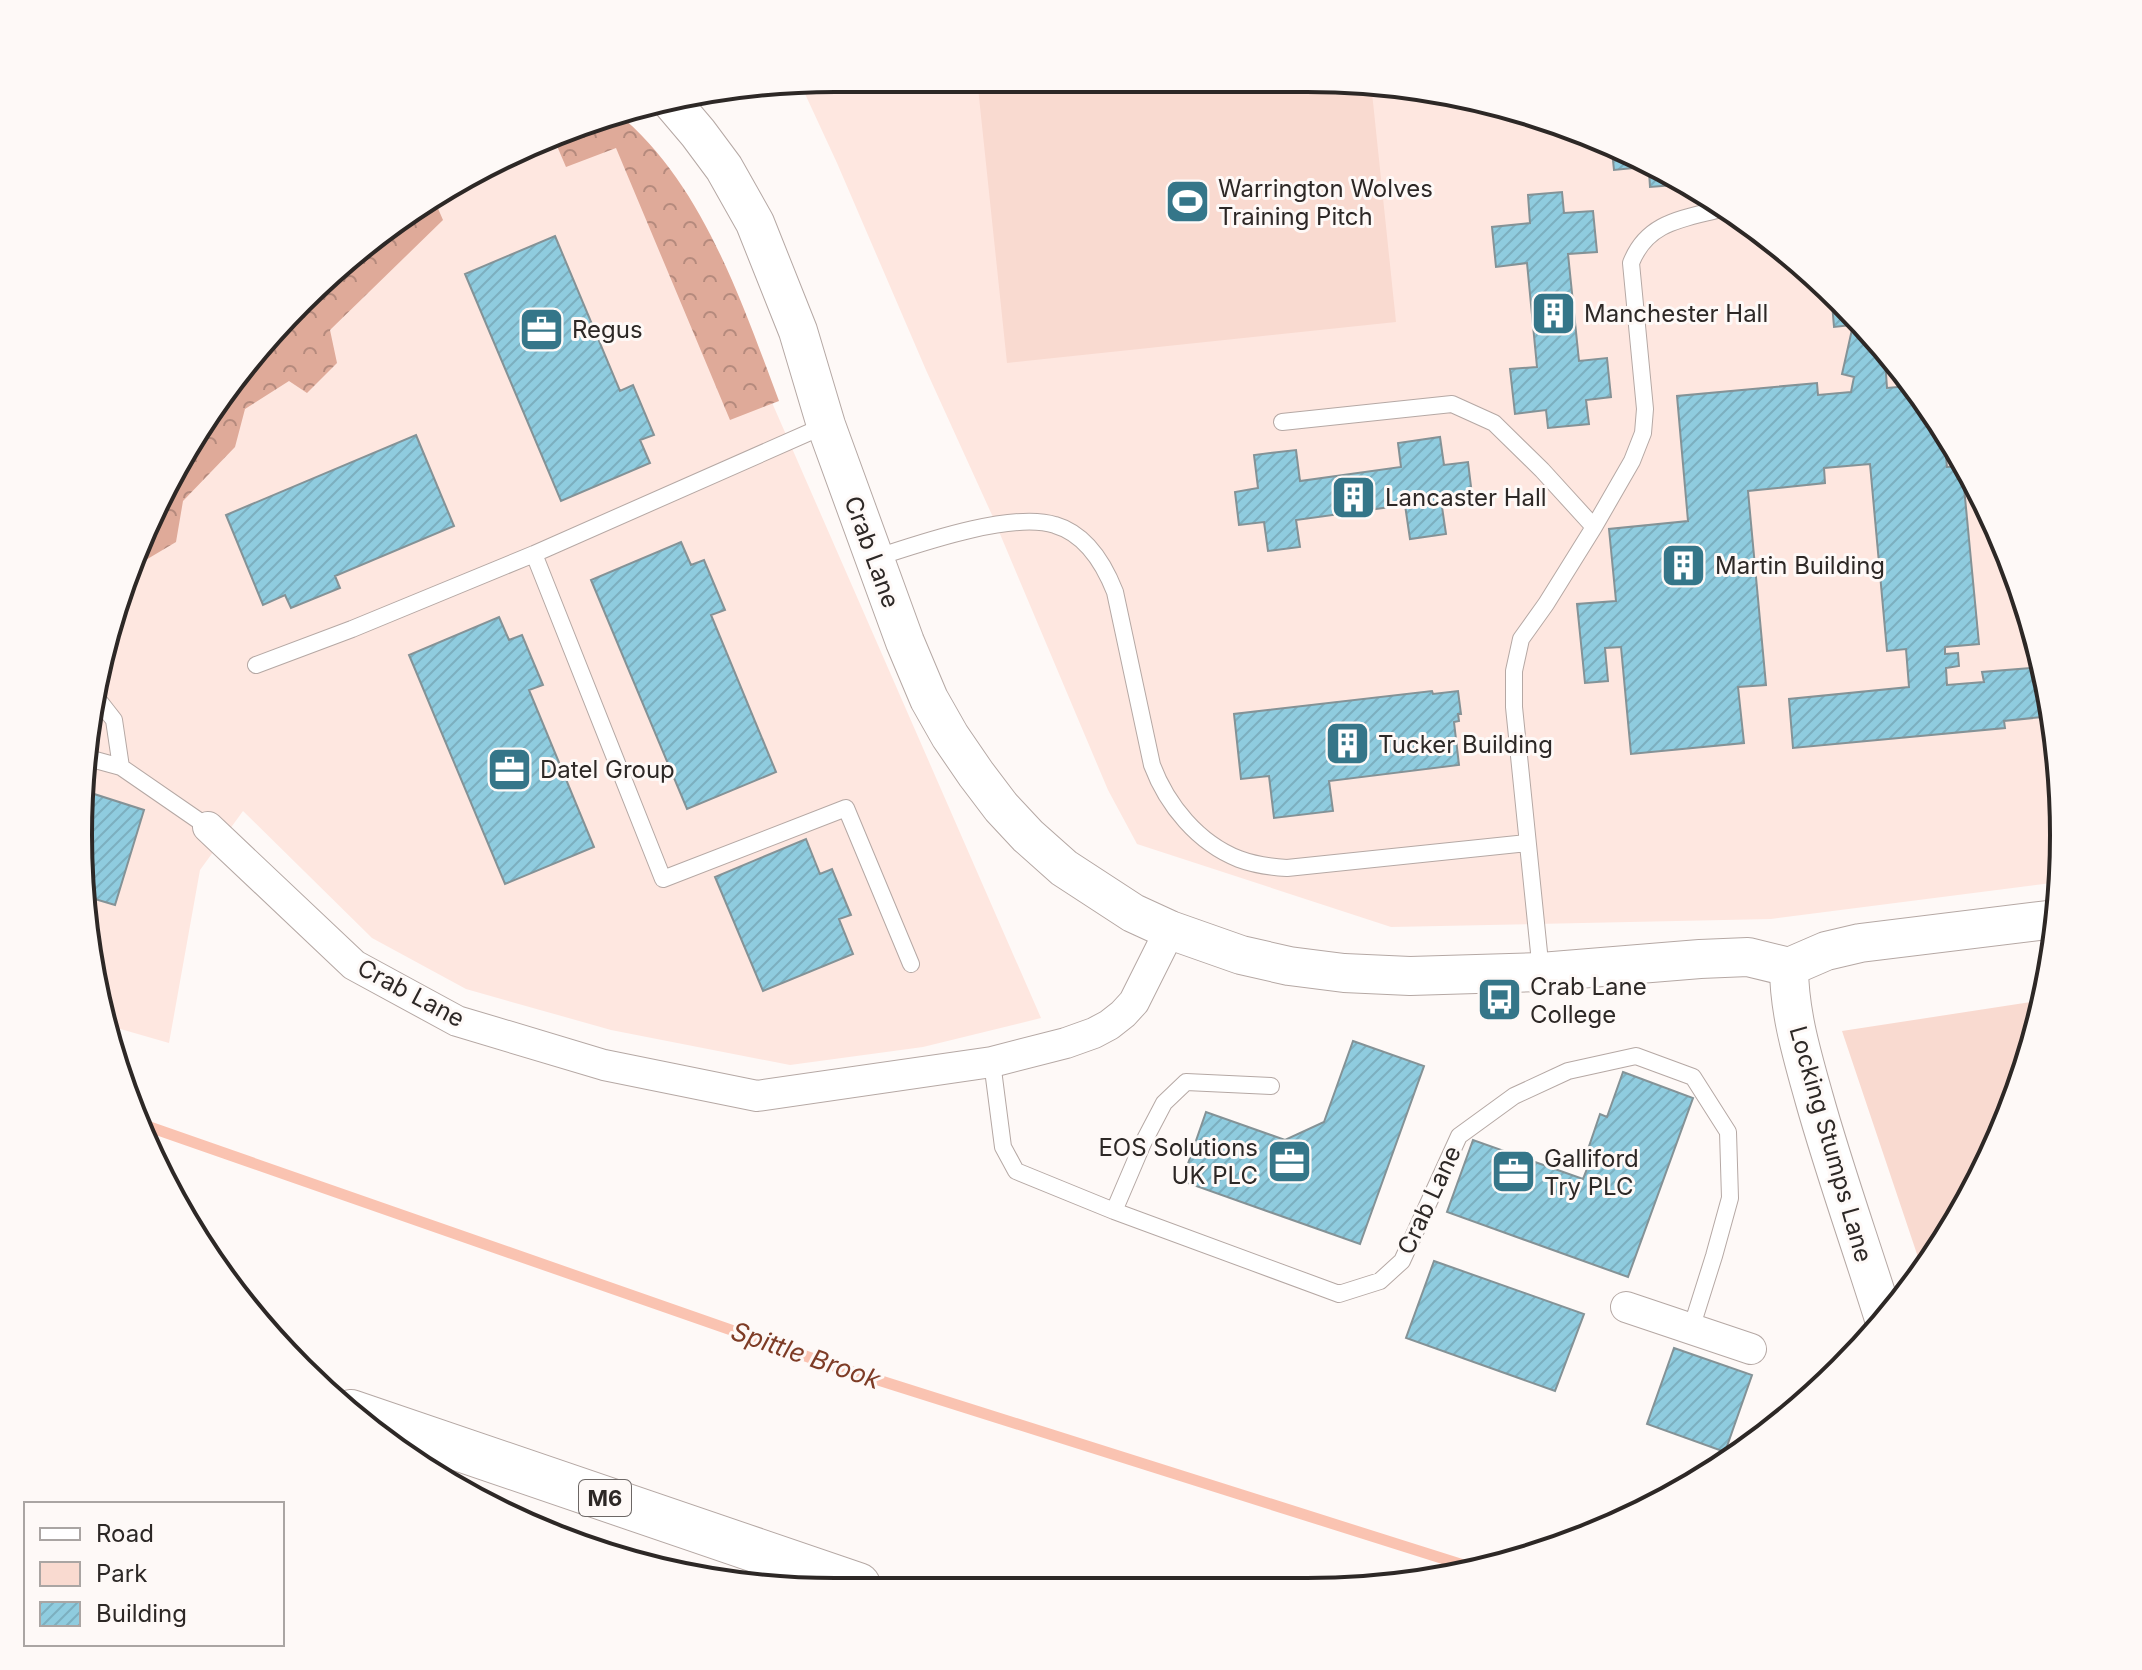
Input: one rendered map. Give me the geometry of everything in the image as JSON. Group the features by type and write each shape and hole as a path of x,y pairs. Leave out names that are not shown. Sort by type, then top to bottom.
{"highway":[{"name":"M6","path":"381,1422 837,1578"}],"street":[{"name":"Crab Lane","path":"677,109 724,168 755,223 798,331 826,425 905,642 929,699 950,736 1001,807 1064,868 1133,913 1170,930 1241,955 1289,966 1344,973 1410,976 1541,972 1748,957 1789,967"},
{"name":"Crab Lane","path":"208,827 354,965 457,1021 604,1065 757,1096 992,1062 1094,1033 1109,1025 1134,1002 1170,930"},
{"path":"1789,967 1826,951 1860,943 2045,920"},
{"name":"Locking Stumps Lane","path":"1789,967 1789,994 1797,1037 1822,1124 1884,1302"},
{"path":"1626,1307 1751,1349"}],"lane":[{"path":"1541,972 1514,707 1514,671 1521,639 1594,527 1632,461 1643,433 1645,409 1631,263 1637,249 1656,229 1711,212"},
{"path":"1282,422 1452,404 1494,423 1594,527"},
{"path":"256,665 534,554 826,425"},
{"path":"875,558 997,524 1055,524 1076,535 1106,571 1115,592 1152,765 1159,783 1171,803 1199,833 1236,858 1261,866 1287,868 1527,843"},
{"path":"534,554 663,879 846,808 911,964"},
{"path":"103,706 114,720 121,767"},
{"path":"96,760 121,767 208,827"},
{"name":"Crab Lane","path":"992,1062 1003,1147 1016,1171 1114,1211 1339,1294 1380,1281 1402,1261 1459,1136 1514,1096 1568,1071 1636,1056 1693,1077 1728,1132 1730,1198 1691,1329"},
{"path":"1114,1211 1164,1103 1186,1082 1271,1086"}],"shaded area":[{"path":"1307,92 1404,98 1499,117 1591,149 1679,192 1720,217 1797,276 1866,345 1925,422 1973,506 2011,596 2036,690 2048,786 2048,883 1771,919 1391,927 1137,844 1108,790 992,515 805,93"},
{"path":"613,126 770,398 1041,1018 923,1047 790,1065 611,1030 466,989 372,938 243,811 200,870 169,1043 117,1028 98,932 92,835 98,738 117,643 131,596 169,506 217,422 246,383 276,345 345,276 422,217 463,192 551,149"}],"green space":[{"name":"Warrington Wolves Training Pitch","path":"978,92 1307,92 1372,95 1396,322 1007,363"},
{"path":"627,122 647,141 696,208 716,246 779,401 730,420 616,148 566,167 557,147 596,131"},
{"path":"438,208 443,220 330,330 337,363 307,393 289,381 245,409 235,447 183,501 176,542 145,560 192,463 246,383 276,345 345,276"},
{"path":"2031,1002 2011,1074 1993,1119 1973,1164 1918,1257 1842,1031"}],"building":[{"path":"1613,159 1634,168 1614,170"},
{"path":"1649,176 1667,186 1650,187"},
{"name":"Manchester Hall","path":"1562,192 1564,213 1593,211 1597,252 1568,254 1579,361 1607,358 1611,397 1586,400 1589,424 1548,428 1546,410 1515,414 1510,369 1537,367 1527,263 1496,267 1492,227 1530,223 1528,195"},
{"name":"Regus","path":"555,236 620,391 633,385 654,435 640,440 650,463 561,501 465,274"},
{"path":"1833,311 1847,326 1834,327"},
{"name":"Martin Building","path":"1852,330 1886,370 1887,388 1899,387 1925,422 1946,457 1947,467 1951,467 1964,490 1979,644 1945,647 1945,654 1958,653 1959,666 1946,668 1947,685 1984,682 1982,672 2031,668 2041,717 2004,721 2005,728 1793,748 1789,699 1909,687 1906,649 1887,651 1870,464 1824,468 1825,483 1748,491 1766,685 1738,687 1744,743 1631,754 1621,647 1605,648 1608,681 1585,683 1577,604 1616,601 1609,529 1688,521 1677,396 1817,383 1818,395 1851,392 1854,377 1842,374"},
{"path":"416,435 454,526 335,576 340,588 291,608 285,595 263,605 226,515"},
{"name":"Lancaster Hall","path":"1440,437 1444,465 1468,462 1473,503 1442,507 1446,534 1410,539 1405,505 1296,520 1300,547 1268,551 1264,522 1239,525 1235,492 1258,488 1254,455 1296,450 1300,481 1401,467 1398,443"},
{"path":"681,542 691,565 704,560 725,610 711,615 776,772 687,809 591,580"},
{"name":"Datel Group","path":"499,617 509,640 522,635 543,685 529,690 594,847 505,884 409,655"},
{"name":"Tucker Building","path":"1432,691 1433,694 1458,691 1461,714 1458,714 1459,721 1454,722 1459,765 1329,781 1333,811 1274,818 1269,776 1241,779 1234,714"},
{"path":"94,794 144,810 115,905 95,899"},
{"path":"806,839 820,874 832,869 851,915 839,919 853,954 763,991 715,877"},
{"name":"EOS Solutions UK PLC","path":"1353,1041 1424,1066 1360,1244 1182,1181 1206,1112 1285,1140 1324,1122"},
{"name":"Galliford Try PLC","path":"1623,1072 1693,1098 1628,1277 1447,1212 1473,1140 1583,1179 1588,1166 1583,1164 1600,1114 1607,1117"},
{"path":"1434,1261 1584,1314 1555,1391 1406,1338"},
{"path":"1674,1348 1752,1375 1726,1448 1723,1451 1647,1424"}],"waterway":[{"name":"Spittle Brook","path":"153,1128 837,1367 1457,1563"}],"place":[{"name":"Warrington Wolves Training Pitch","path":"1187,202"},
{"name":"Manchester Hall","path":"1553,313"},
{"name":"Regus","path":"541,329"},
{"name":"Lancaster Hall","path":"1354,497"},
{"name":"Martin Building","path":"1684,565"},
{"name":"Tucker Building","path":"1347,744"},
{"name":"Datel Group","path":"509,769"},
{"name":"Crab Lane College","path":"1499,1000"},
{"name":"EOS Solutions UK PLC","path":"1289,1161"},
{"name":"Galliford Try PLC","path":"1513,1172"}]}
